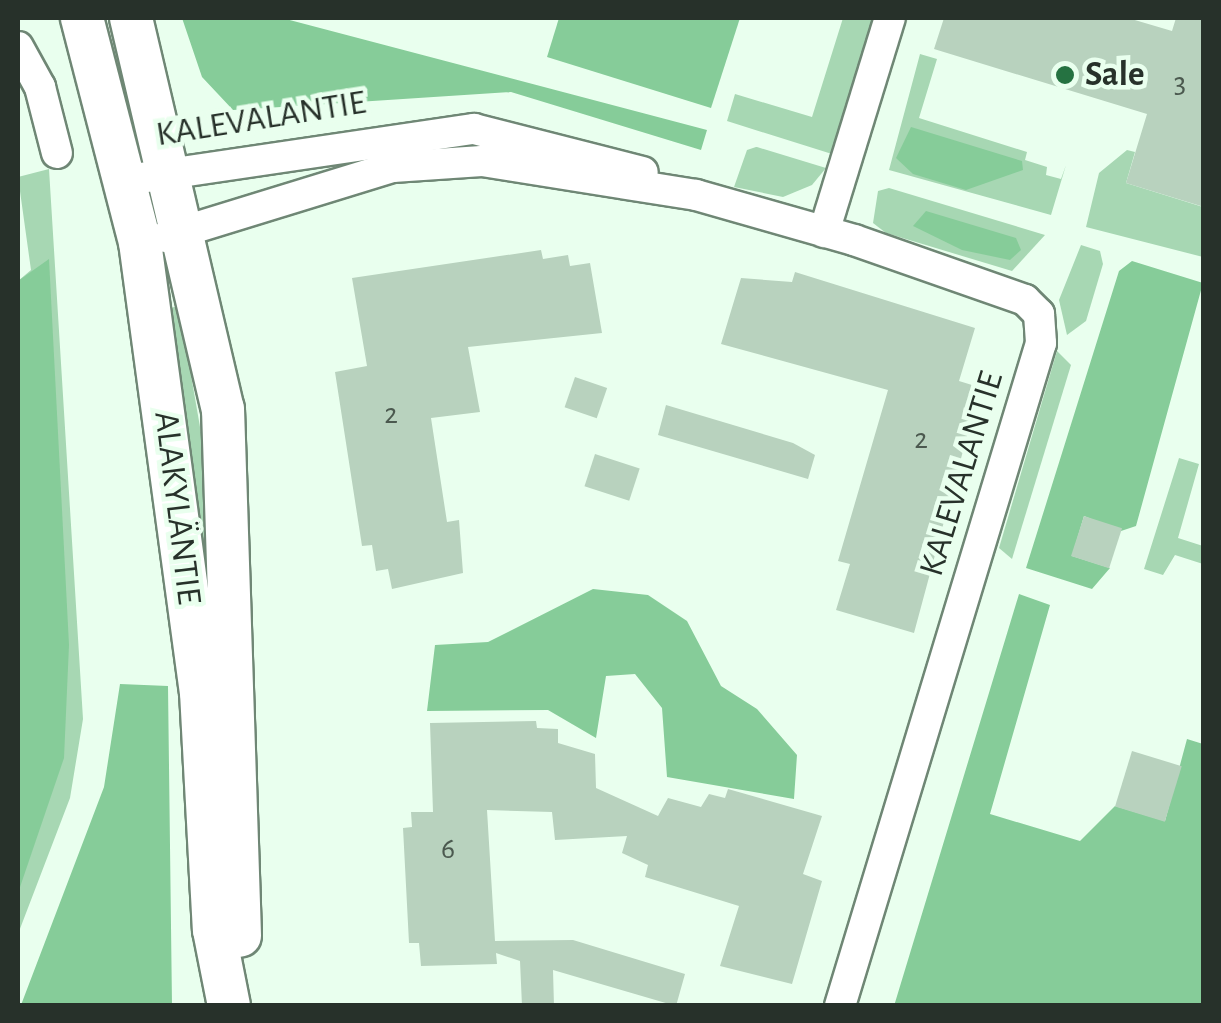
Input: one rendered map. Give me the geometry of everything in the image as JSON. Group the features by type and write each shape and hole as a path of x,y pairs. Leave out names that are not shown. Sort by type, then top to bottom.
{"main road":[{"name":"ALAKYLÄNTIE","path":"82,18 140,242 200,692 214,930 229,1006"},
{"name":"ALAKYLÄNTIE","path":"132,18 173,171 222,409 242,923 229,1006"}],"street":[{"path":"824,232 890,18"},
{"path":"18,47 40,87 57,152"},
{"name":"KALEVALANTIE","path":"127,180 474,129 619,162 696,195"},
{"name":"KALEVALANTIE","path":"140,242 186,232 394,166 482,160 696,195 824,232 1025,300 1039,314 1041,343 840,1006"}],"green space":[{"path":"182,18 282,18 707,130 701,150 511,92 233,110 202,77"},
{"path":"559,18 740,18 711,108 547,57"},
{"path":"843,18 874,18 832,154 727,121 735,94 812,117"},
{"path":"920,54 937,59 919,118 1027,152 1025,160 1047,167 1046,175 1061,179 1066,165 1051,215 889,170"},
{"path":"911,127 1022,161 1023,170 966,190 913,174 896,158"},
{"path":"756,147 826,168 812,185 783,197 734,187 747,150"},
{"path":"1127,150 1135,152 1126,183 1203,207 1203,257 1086,227 1099,173"},
{"path":"49,169 83,719 70,798 18,934 18,281 31,270 18,177"},
{"path":"889,188 1045,235 1012,271 886,233 873,223 878,191"},
{"path":"926,211 1016,238 1021,250 1010,260 962,250 913,226"},
{"path":"1081,245 1100,251 1103,264 1086,321 1067,335 1059,300"},
{"path":"49,259 69,645 64,758 18,893 18,281"},
{"path":"1132,261 1203,283 1136,526 1121,531 1084,516 1072,556 1110,568 1092,589 1026,568 1119,271"},
{"path":"179,306 204,450 207,589 170,308"},
{"path":"1057,351 1071,365 1012,559 999,548"},
{"path":"1179,458 1199,464 1178,538 1203,546 1203,564 1175,555 1163,575 1144,569"},
{"path":"593,589 648,595 687,621 721,686 757,709 797,755 794,799 667,777 662,708 635,674 606,676 596,738 548,710 427,711 435,645 488,642"},
{"path":"1019,594 1050,605 990,814 1080,841 1115,806 1165,821 1187,739 1203,744 1203,1005 894,1006"},
{"path":"120,684 168,686 172,1005 21,1005 104,787"}],"building":[{"path":"944,18 1128,18 1172,31 1176,18 1204,18 1204,207 1126,183 1147,114 934,49"},
{"path":"541,250 543,259 568,255 570,266 590,263 602,333 468,347 480,412 431,418 447,522 459,520 463,573 392,589 388,569 376,571 372,545 362,546 335,372 367,366 352,278"},
{"path":"795,272 975,328 959,381 972,385 969,396 977,399 914,633 836,610 850,564 838,561 888,390 721,344 741,278 792,282"},
{"path":"575,377 607,388 597,418 565,407"},
{"path":"666,405 793,443 815,455 808,479 658,435"},
{"path":"595,454 640,469 629,501 584,486"},
{"path":"1084,516 1122,528 1109,568 1071,556"},
{"path":"536,721 537,728 558,729 558,743 595,754 596,788 658,816 668,798 701,807 709,794 725,798 728,789 822,816 803,874 822,881 792,984 720,966 739,906 645,877 648,865 622,853 627,836 555,840 552,812 487,810 495,941 573,940 685,974 676,1006 553,970 554,1006 522,1006 520,961 496,953 497,964 421,966 419,943 409,943 403,828 412,827 411,812 433,812 430,723"},
{"path":"1132,751 1182,766 1165,822 1115,806"}],"place":[{"name":"Sale","path":"1065,75"}]}
